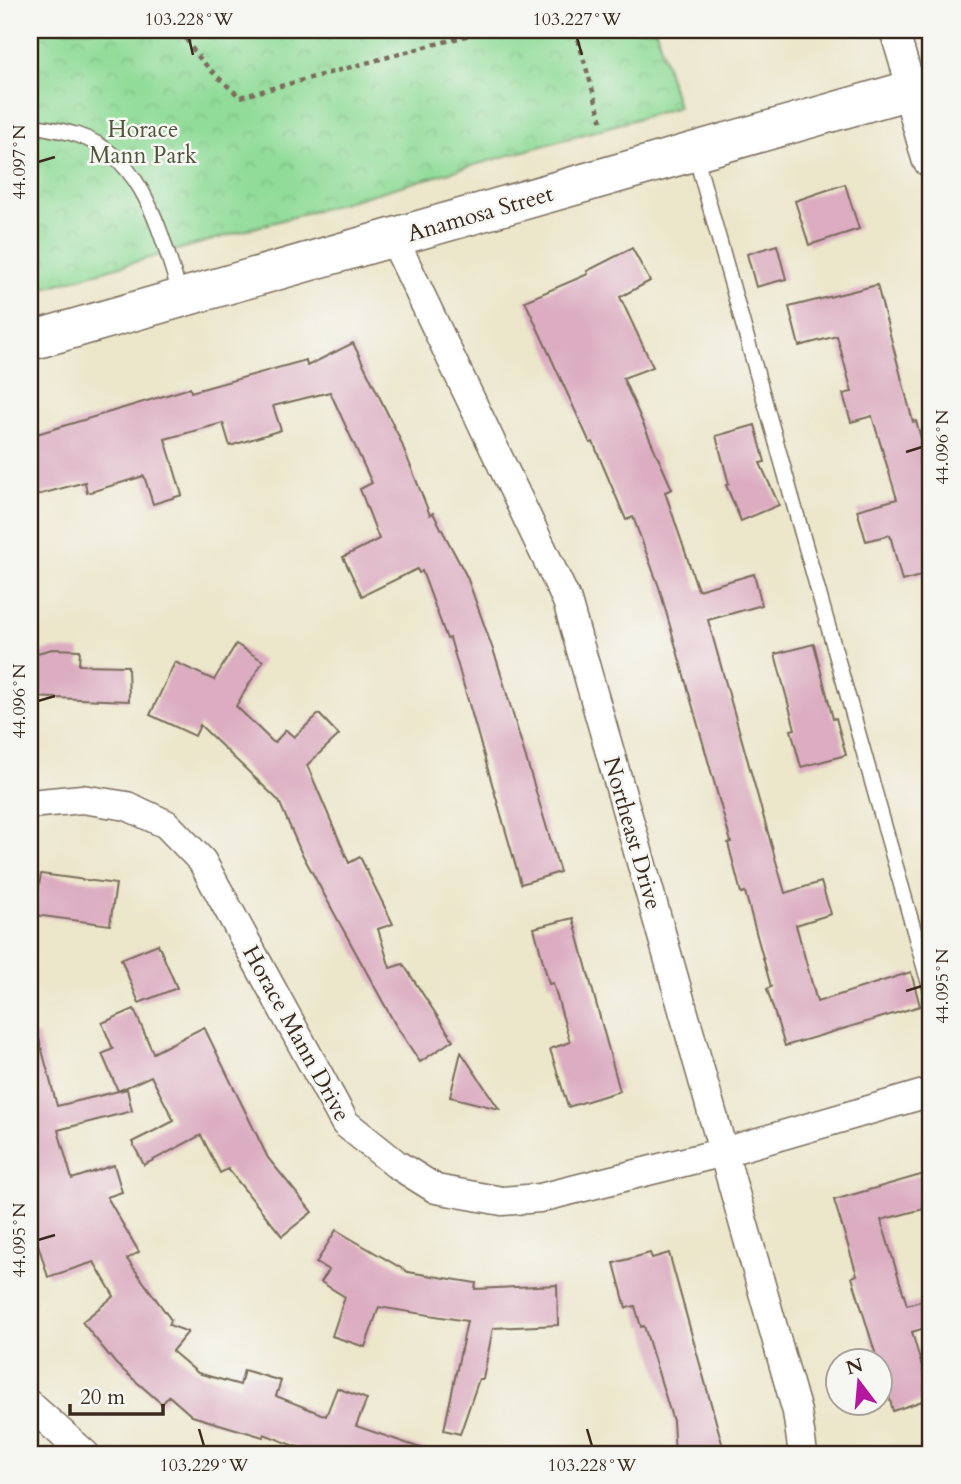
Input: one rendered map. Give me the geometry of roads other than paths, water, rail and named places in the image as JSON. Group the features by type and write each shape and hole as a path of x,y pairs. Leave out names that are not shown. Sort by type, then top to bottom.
{"main road":[{"name":"Anamosa Street","path":"30,341 921,87"},
{"path":"921,87 931,158"}],"street":[{"path":"894,30 921,87"},
{"name":"Northeast Drive","path":"393,237 567,601 797,1412 803,1454"},
{"name":"Horace Mann Drive","path":"30,804 82,799 127,806 166,824 202,861 345,1123 396,1164 436,1189 502,1201 540,1198 724,1152 931,1093"},
{"path":"30,1405 85,1454"}],"lane":[{"path":"30,125 79,135 109,151 126,168 145,194 181,298"},
{"path":"695,152 931,991"}],"park label":[{"name":"Horace Mann Park","path":"143,142"}]}
